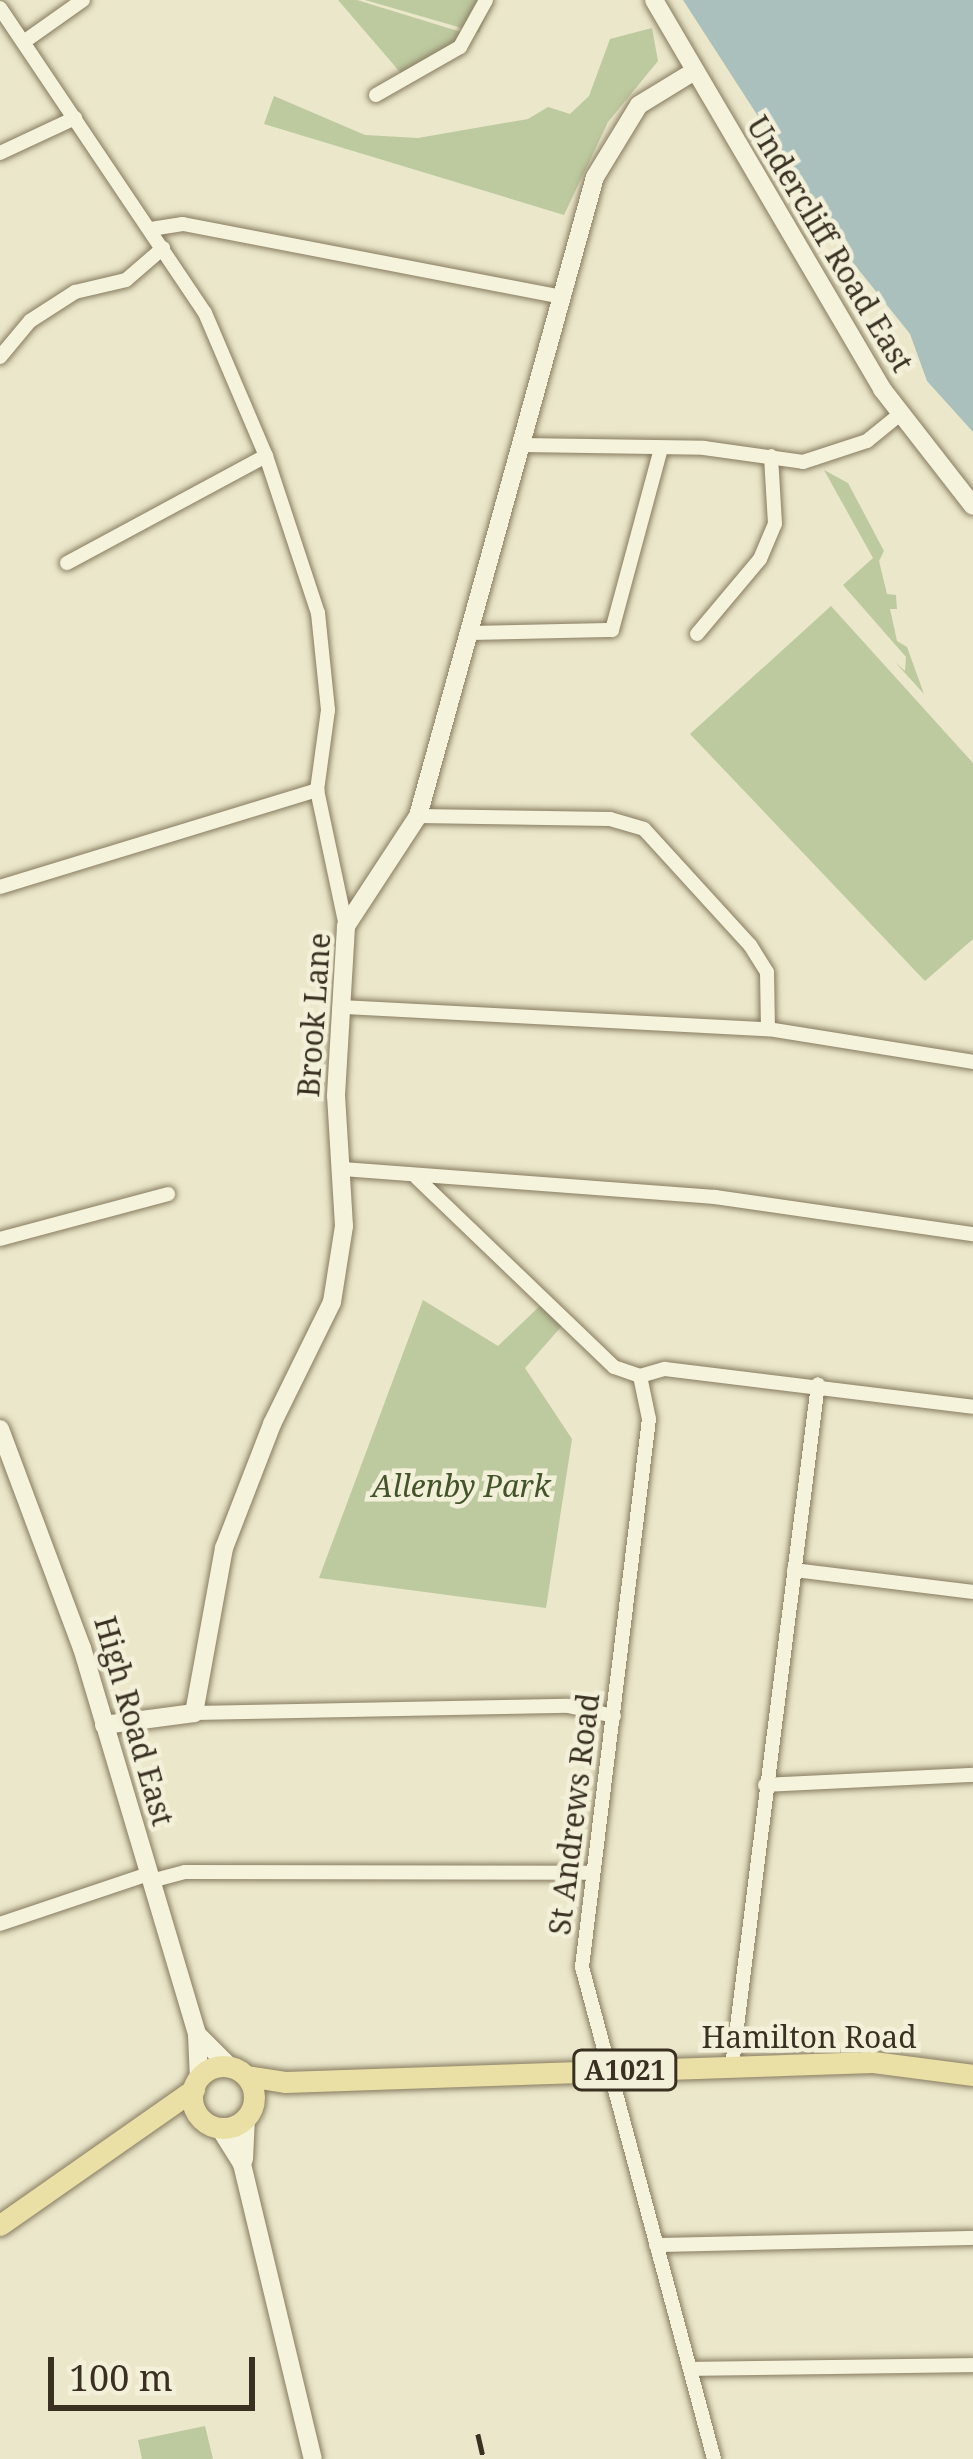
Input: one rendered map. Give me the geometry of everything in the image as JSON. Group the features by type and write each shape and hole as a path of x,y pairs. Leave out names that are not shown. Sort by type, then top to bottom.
{"main road":[{"name":"Hamilton Road","path":"238,2072 284,2082 873,2062 973,2075"},
{"path":"0,2225 161,2116 196,2084 238,2072 250,2111"},
{"path":"161,2116 210,2123 250,2111 284,2082"},
{"path":"196,2084 210,2123"}],"street":[{"path":"25,40 83,0"},
{"path":"376,95 460,47 486,0"},
{"name":"Undercliff Road East","path":"654,0 899,415 973,506"},
{"path":"0,8 205,314 266,457 318,614 328,710 316,790 346,926"},
{"name":"Brook Lane","path":"194,1713 224,1548 272,1424 332,1302 343,1169 336,1095 346,926 418,816 595,177 640,105 693,72"},
{"path":"0,153 76,118"},
{"path":"151,229 183,224 563,297"},
{"path":"0,357 31,321 75,292 126,280 163,248"},
{"path":"522,445 830,459 899,415"},
{"path":"467,633 612,630 661,448"},
{"path":"698,634 760,560 775,524 771,456"},
{"path":"67,563 266,457"},
{"path":"0,887 316,790"},
{"path":"418,816 610,819 644,829 750,945 766,971 768,1029"},
{"path":"343,1007 768,1029 973,1062"},
{"path":"343,1169 715,1197 973,1234"},
{"path":"417,1178 614,1367 640,1376 665,1369 818,1384 973,1407"},
{"path":"0,1239 168,1194"},
{"name":"St Andrews Road","path":"640,1376 649,1419 582,1967 714,2459"},
{"path":"732,2066 818,1384"},
{"name":"High Road East","path":"0,1429 58,1572 197,2034 196,2084"},
{"path":"794,1570 973,1592"},
{"path":"104,1725 194,1713 568,1706 614,1715"},
{"path":"765,1785 973,1775"},
{"path":"0,1924 184,1872 591,1873"},
{"name":"High Road East","path":"197,2034 238,2072"},
{"path":"250,2111 242,2164 313,2459"},
{"path":"210,2123 242,2164"},
{"path":"656,2245 973,2237"},
{"path":"690,2369 973,2365"}],"green space":[{"path":"338,0 357,0 474,36 406,79"},
{"path":"365,0 493,0 479,33"},
{"path":"652,28 658,61 608,122 564,215 264,124 274,96 365,135 418,138 528,119 548,107 570,114 589,96 610,39"},
{"path":"824,470 848,483 884,551 879,561 887,594 896,595 897,609 890,609 897,641 907,647 924,694 895,662 905,671 906,657 843,585 873,558"},
{"path":"831,606 973,763 973,939 925,981 690,734"},
{"name":"Allenby Park","path":"423,1300 498,1346 546,1300 567,1320 525,1368 572,1439 546,1608 319,1578"},
{"path":"205,2426 213,2459 142,2459 138,2440"}],"water":[{"path":"683,0 973,0 973,432 927,381 910,334 850,259"}],"railway":[{"path":"478,2434 484,2459"}]}
